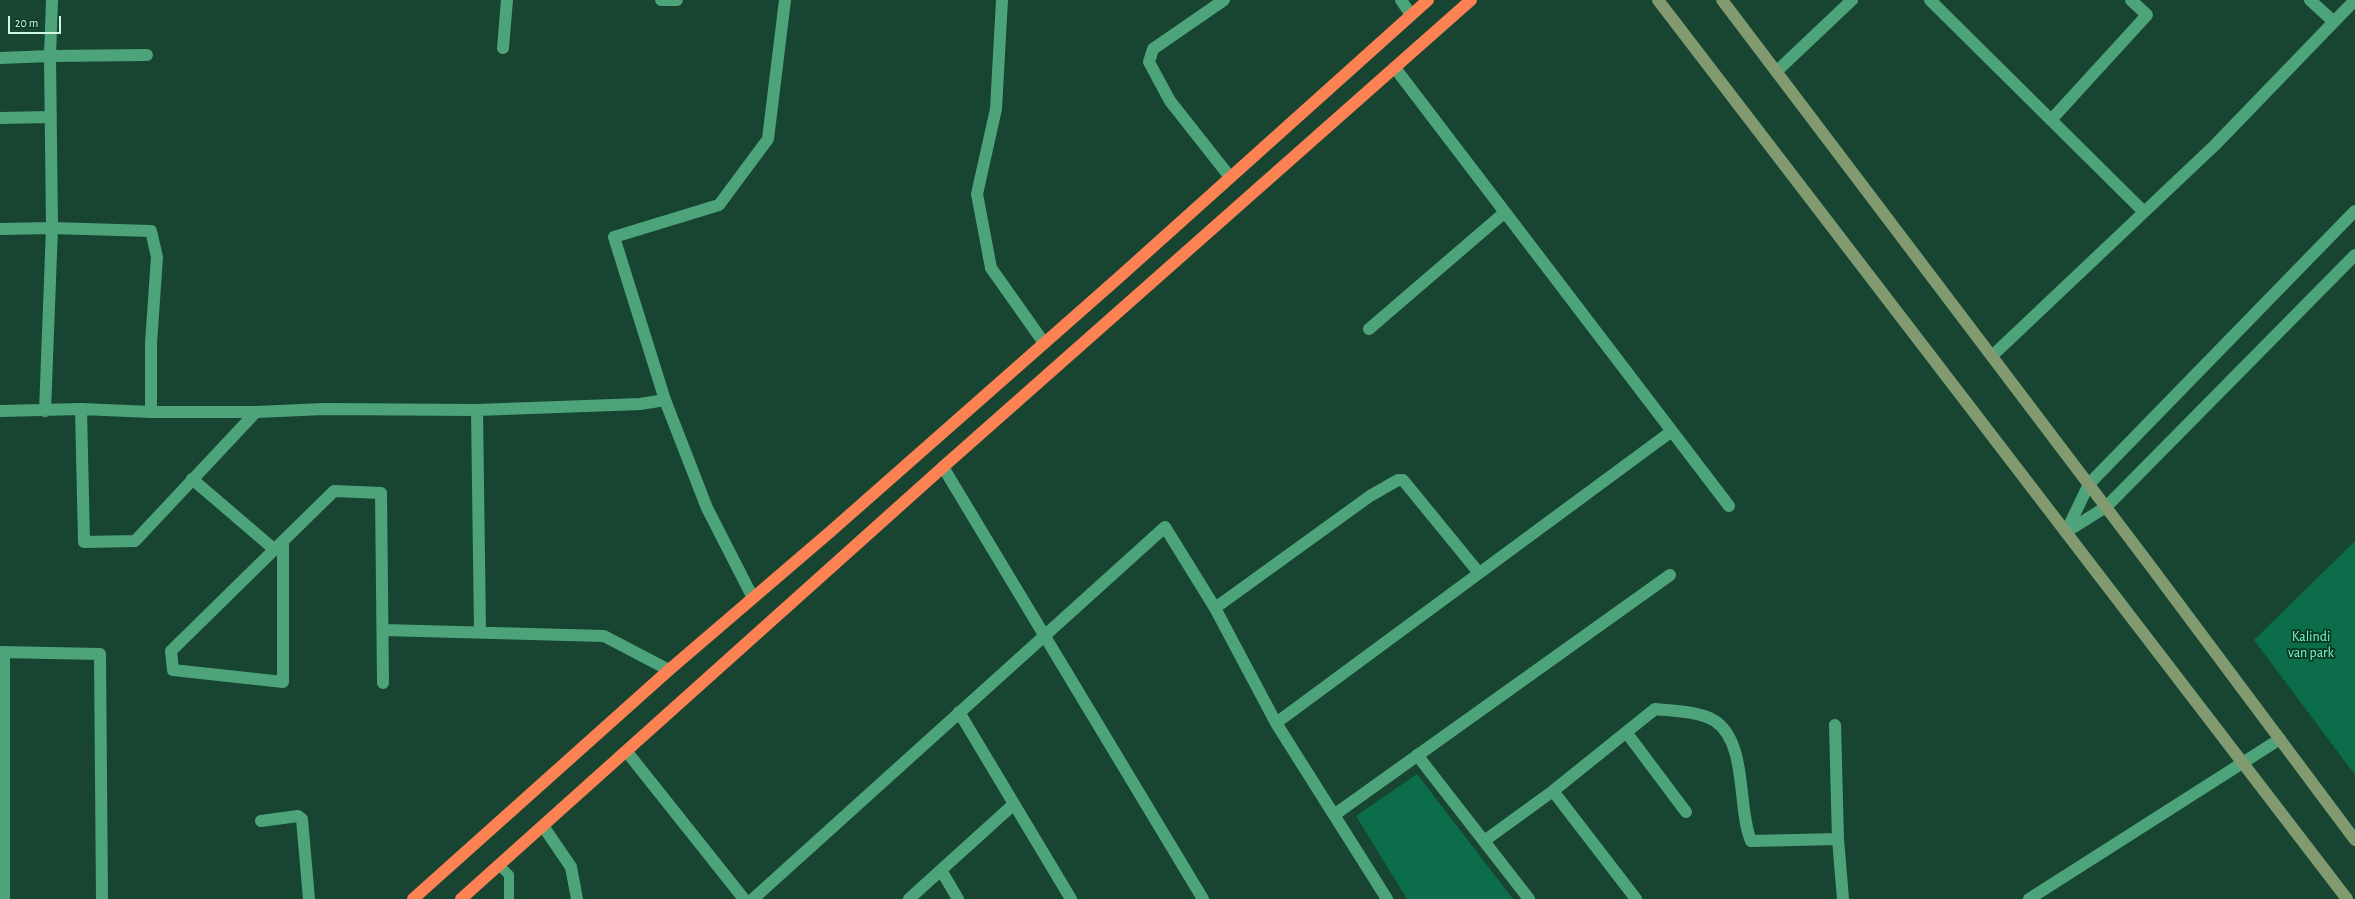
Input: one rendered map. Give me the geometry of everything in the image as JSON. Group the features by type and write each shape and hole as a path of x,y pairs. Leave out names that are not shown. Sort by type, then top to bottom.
{"highway":[{"path":"413,899 669,670 1044,343 1428,0"},
{"path":"461,899 627,752 943,467 1471,0"}],"street":[{"path":"45,411 52,228 50,56 52,0"},
{"path":"503,48 508,0"},
{"path":"661,0 677,0"},
{"path":"753,598 707,508 665,400 614,237 719,205 768,139 785,0"},
{"path":"1002,0 996,109 977,194 991,268 1044,343"},
{"path":"1224,0 1153,49 1149,62 1170,101 1230,178"},
{"path":"1401,0 1411,15"},
{"path":"1658,0 2347,899"},
{"path":"1722,0 2089,484 2355,840"},
{"path":"1777,71 1852,0"},
{"path":"1930,0 2144,212"},
{"path":"2051,120 2148,15 2131,0"},
{"path":"2310,0 2334,22"},
{"path":"1992,356 2215,145 2355,0"},
{"path":"0,58 147,55"},
{"path":"1395,68 1504,213 1729,506"},
{"path":"0,118 51,117"},
{"path":"1369,329 1504,213"},
{"path":"2066,532 2089,484 2352,219"},
{"path":"0,229 52,228 151,231 157,258 151,343 151,412"},
{"path":"2066,532 2106,507 2355,255"},
{"path":"0,411 81,409 151,412 256,412 324,409 477,410 640,404 665,400"},
{"path":"81,409 84,542 135,541 256,412"},
{"path":"477,410 480,632"},
{"path":"1276,723 1672,431"},
{"path":"943,467 1203,899"},
{"path":"192,479 279,546"},
{"path":"1215,608 1370,496 1398,480 1403,480 1415,493 1479,573"},
{"path":"279,546 283,682 173,670 171,651 334,491 382,493 384,630 383,683"},
{"path":"753,899 1165,527 1215,608 1276,723 1387,899"},
{"path":"1334,815 1670,575"},
{"path":"384,630 604,636 669,670"},
{"path":"4,899 2,652 100,654 102,899"},
{"path":"1484,841 1553,791 1655,709 1699,715 1714,721 1725,731 1733,747 1739,768 1747,831 1751,842 1838,839"},
{"path":"959,712 1071,899"},
{"path":"1835,725 1838,839 1843,899"},
{"path":"1626,732 1686,812"},
{"path":"2029,899 2280,739"},
{"path":"627,752 744,899"},
{"path":"1417,755 1529,899"},
{"path":"1553,791 1636,899"},
{"path":"909,899 1014,804"},
{"path":"261,821 298,816 302,819 309,899"},
{"path":"543,826 572,868 577,899"},
{"path":"941,870 958,899"}],"lane":[{"path":"499,865 509,875 509,899"}],"green space":[{"name":"Kalindi van park","path":"2355,541 2355,775 2254,640"},
{"path":"1417,774 1513,899 1407,899 1356,816"}]}
